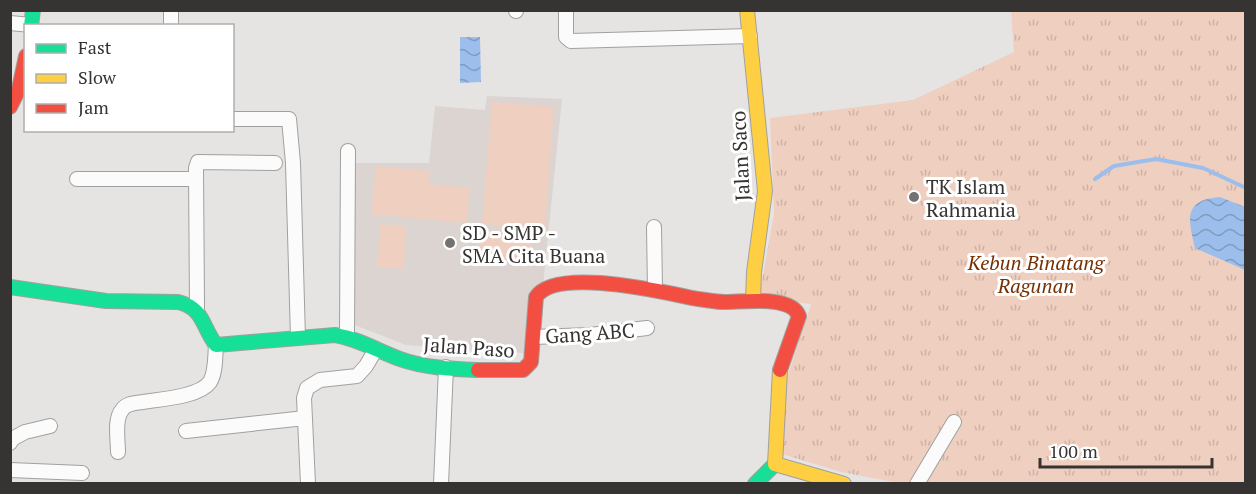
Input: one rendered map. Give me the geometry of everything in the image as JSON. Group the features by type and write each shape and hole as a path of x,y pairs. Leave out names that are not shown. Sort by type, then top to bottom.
{"main road":[{"name":"Jalan Saco","path":"747,10 765,191 754,272 753,300"},
{"path":"10,107 19,89 24,65"},
{"name":"Jalan Paso","path":"216,345 347,336 408,362 446,367 524,370 531,362 536,297 542,289 575,282 595,282 656,290 714,302 753,300 793,307 799,316 780,366 775,464"},
{"path":"10,287 106,301 184,303 196,308 209,338 216,345"},
{"path":"756,483 775,464 844,483"}],"street":[{"path":"566,10 566,37 571,41 750,36"},
{"path":"234,119 289,119 293,163 298,338"},
{"path":"347,336 348,151"},
{"path":"196,308 198,162 275,163"},
{"path":"77,179 196,179"},
{"path":"654,227 656,290"},
{"name":"Gang ABC","path":"533,337 590,335 647,328"},
{"path":"118,452 118,418 121,410 128,405 201,390 210,381 214,372 216,345"},
{"path":"308,483 304,398 307,388 320,380 357,376 376,349"},
{"path":"441,483 446,367"},
{"path":"186,431 305,418"},
{"path":"917,483 954,422"},
{"path":"10,443 12,439 25,432 50,426"},
{"path":"10,470 82,473"}],"shaded area":[{"name":"SD - SMP - SMA Cita Buana","path":"487,96 562,99 536,354 406,345 352,324 352,163 429,163 435,106 485,110"}],"green space":[{"name":"Kebun Binatang Ragunan","path":"1011,11 1245,11 1245,483 899,483 841,472 782,454 785,384 811,304 759,297 774,214 770,118 913,100 1014,52"},
{"path":"492,102 554,107 545,228 482,224"},
{"path":"376,166 430,171 429,184 470,188 466,223 371,214"},
{"path":"380,224 406,226 404,269 377,267"},
{"path":"481,230 532,232 531,260 480,258"}],"water":[{"path":"460,37 480,37 481,82 460,83"},
{"path":"1220,197 1245,207 1245,270 1195,248 1191,213 1200,202"}],"waterway":[{"path":"1095,179 1114,166 1156,159 1203,168 1246,188"}],"traffic: fast":[{"path":"31,24 33,10"},
{"path":"10,287 106,301 178,302 198,313 216,345 335,335 419,364 478,370"},
{"path":"755,484 775,464"}],"traffic: slow":[{"path":"747,10 765,191 754,272 753,300"},
{"path":"775,464 780,370"},
{"path":"775,464 844,484"}],"traffic: jam":[{"path":"10,107 19,89 24,65"},
{"path":"478,370 523,370 531,362 536,297 547,288 565,283 588,282 715,301 766,301 787,305 799,316 780,370"}],"place":[{"name":"TK Islam Rahmania","path":"914,197"},
{"name":"SD - SMP - SMA Cita Buana","path":"450,243"}]}
